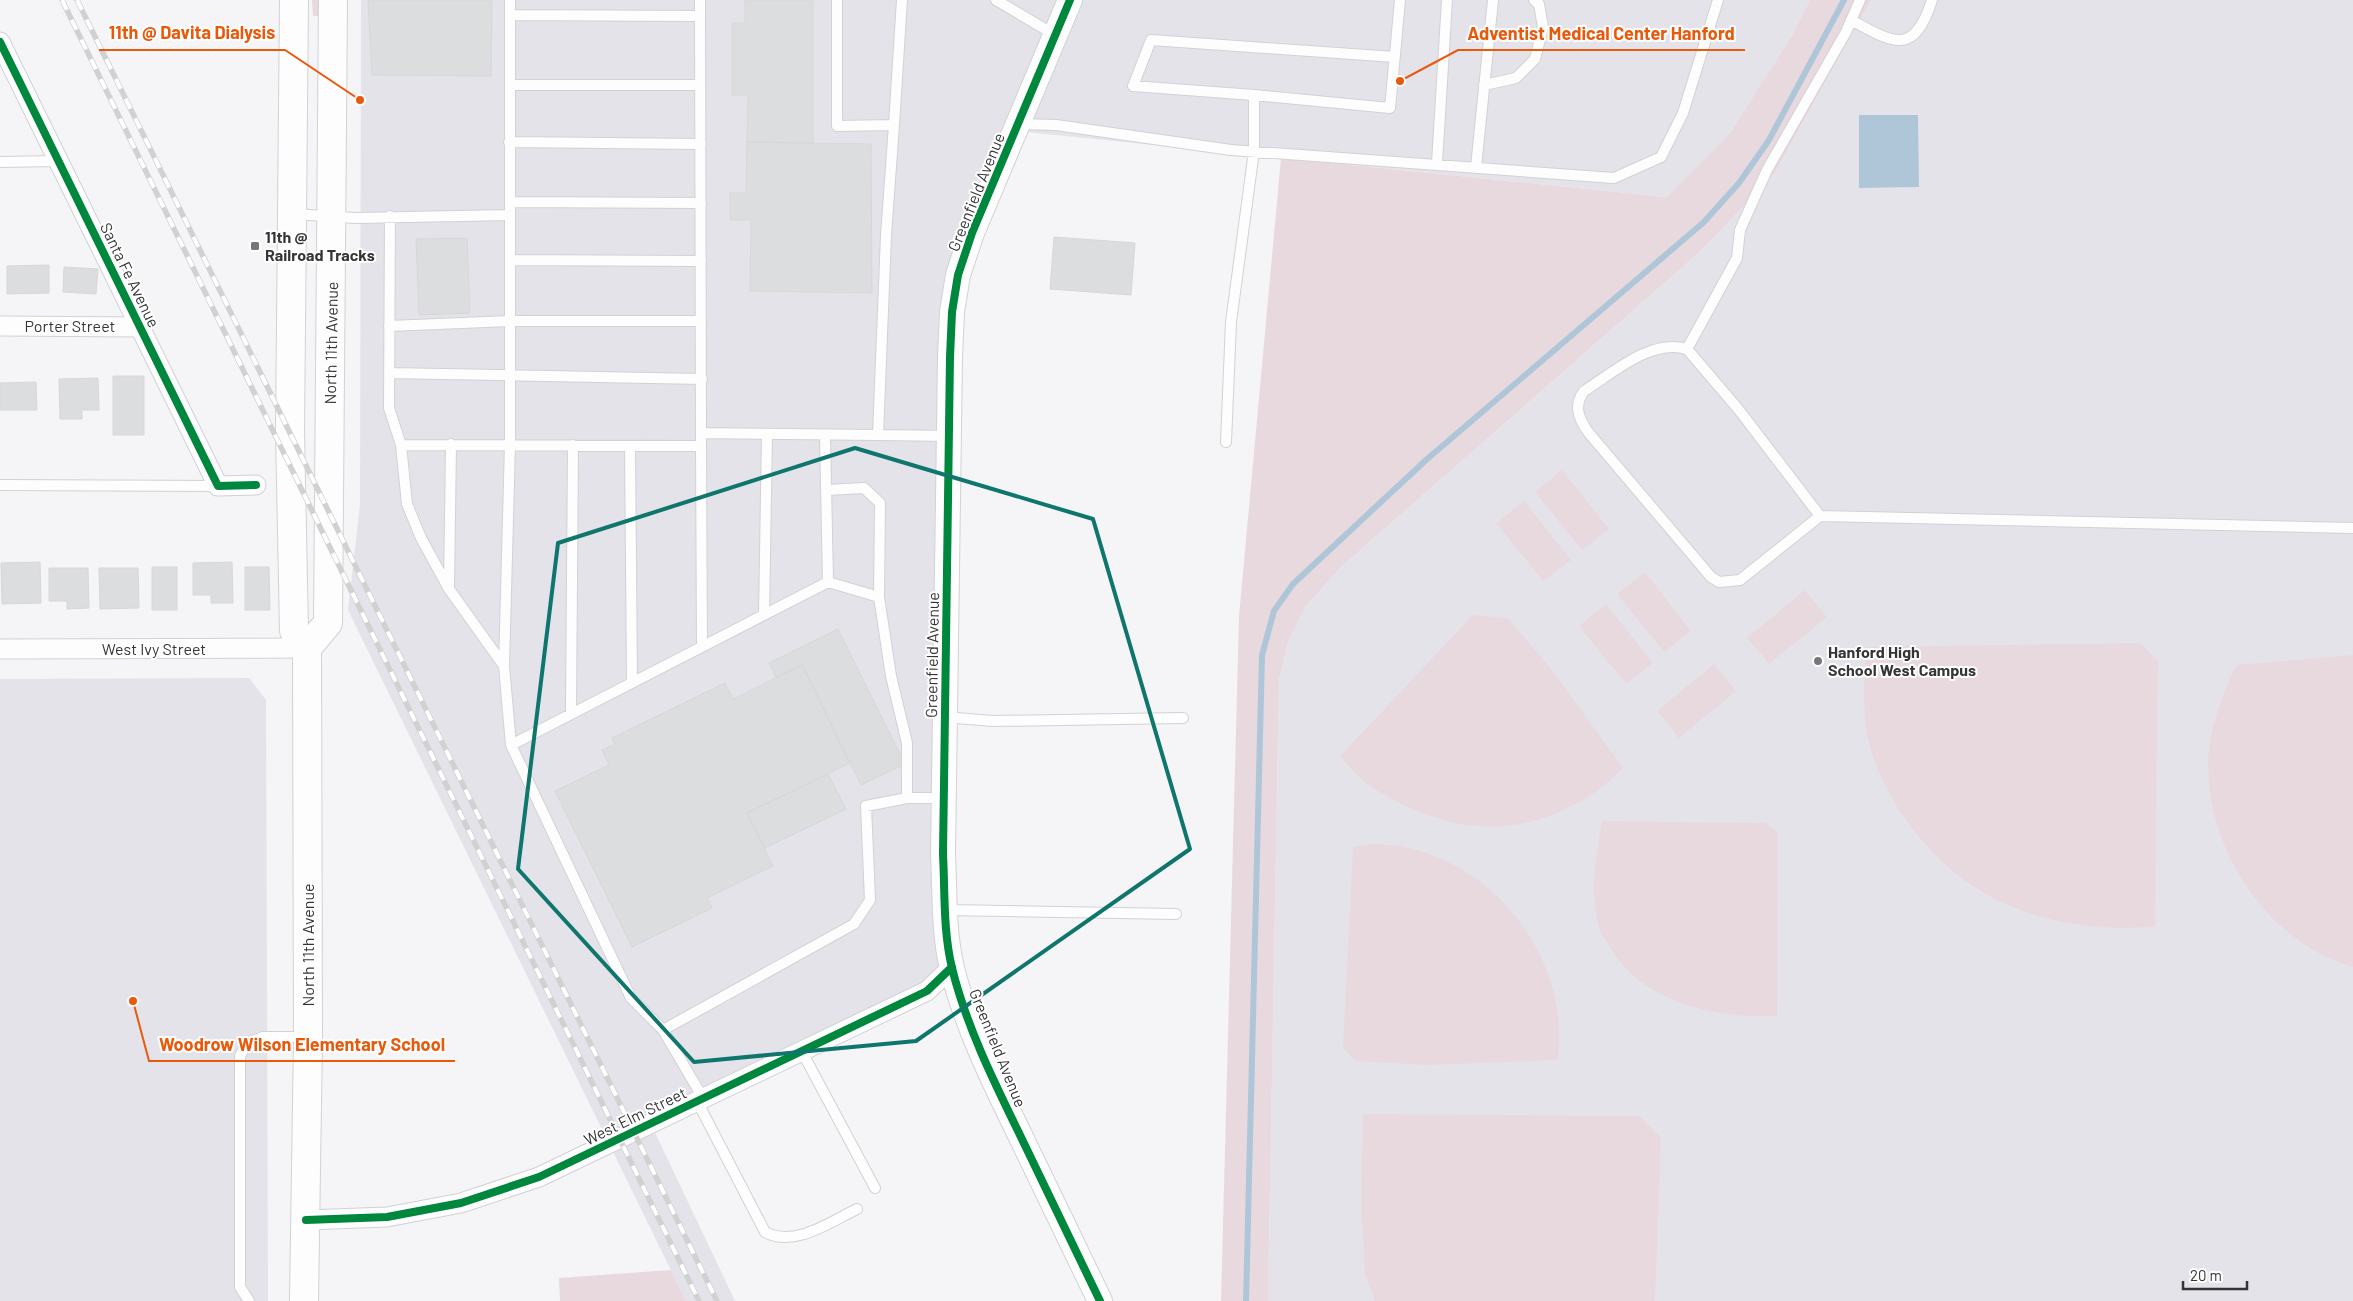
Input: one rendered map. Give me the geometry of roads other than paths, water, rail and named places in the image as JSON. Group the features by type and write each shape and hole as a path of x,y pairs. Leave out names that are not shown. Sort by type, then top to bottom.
{"main road":[{"path":"294,0 294,214 290,463 294,631 308,648"},
{"name":"North 11th Avenue","path":"304,1301 308,1037 308,648 328,623 333,215 332,0"}],"street":[{"name":"Greenfield Avenue","path":"1070,0 972,233 958,275 952,312 948,436 943,798 946,910 952,967 981,1052 1100,1301"},
{"name":"Santa Fe Avenue","path":"0,42 218,486"},
{"name":"Porter Street","path":"0,326 140,327"},
{"path":"218,486 256,485"},
{"name":"West Ivy Street","path":"0,649 308,648"},
{"name":"West Elm Street","path":"306,1220 387,1217 461,1203 539,1177 927,991 952,967"}],"lane":[{"path":"510,0 510,444 504,666 511,745 631,998 663,1030 765,1232 774,1237 794,1237 857,1209"},
{"path":"700,0 702,646"},
{"path":"837,0 837,126 894,125"},
{"path":"878,435 886,234 902,0"},
{"path":"996,0 1055,34"},
{"path":"1395,57 1151,40 1133,86 1390,108 1395,57 1400,0"},
{"path":"1437,163 1447,0"},
{"path":"1476,166 1493,0"},
{"path":"1484,86 1516,78 1535,59 1543,27 1539,4 1534,0"},
{"path":"1018,124 1056,125 1254,151 1437,163 1614,178 1661,157 1683,113 1718,0"},
{"path":"1687,348 1737,258 1740,230 1767,170 1851,20 1860,0"},
{"path":"1851,20 1885,39 1906,40 1920,29 1932,0"},
{"path":"510,15 700,16"},
{"path":"510,85 700,86"},
{"path":"1226,442 1231,322 1254,151 1254,95"},
{"path":"509,142 701,144"},
{"path":"0,162 58,161"},
{"path":"510,202 701,203"},
{"path":"294,214 333,215 356,218 510,215"},
{"path":"390,216 389,408 401,445 407,504 422,538 449,589 504,666"},
{"path":"510,260 701,261"},
{"path":"389,326 510,320 701,321"},
{"path":"1820,516 1739,410 1687,348 1672,346 1641,356 1584,391 1580,397 1578,408 1580,420 1588,432 1711,577 1719,582 1740,580 1820,516 2353,528"},
{"path":"389,373 702,379"},
{"path":"701,433 948,436"},
{"path":"764,615 768,434"},
{"path":"825,436 828,582"},
{"path":"449,589 451,444"},
{"path":"401,445 701,446"},
{"path":"571,712 573,445"},
{"path":"630,446 632,682"},
{"path":"0,485 218,486"},
{"path":"826,490 864,488 880,503 879,597 891,676 907,743 907,798"},
{"path":"511,745 571,712 828,582 879,597"},
{"path":"944,717 993,721 1183,718"},
{"path":"663,1030 854,924 870,900 866,806 907,798 943,798"},
{"path":"946,910 1176,914"},
{"path":"249,1301 240,1287 240,1056 247,1043 263,1037 308,1037"},
{"path":"801,1050 875,1188"}],"water":[{"path":"1859,115 1918,115 1919,187 1859,188"}],"waterway":[{"path":"1246,1301 1262,655 1274,611 1293,584 1426,460 1704,222 1739,183 1769,140 1844,0"}],"railway":[{"path":"62,0 699,1301"},
{"path":"77,0 717,1301"}],"place":[{"name":"Adventist Medical Center Hanford","path":"1400,81"},
{"name":"11th @ Davita Dialysis","path":"360,100"},
{"name":"11th @ Railroad Tracks","path":"255,246"},
{"name":"Hanford High School West Campus","path":"1818,661"},
{"name":"Woodrow Wilson Elementary School","path":"133,1001"}]}
